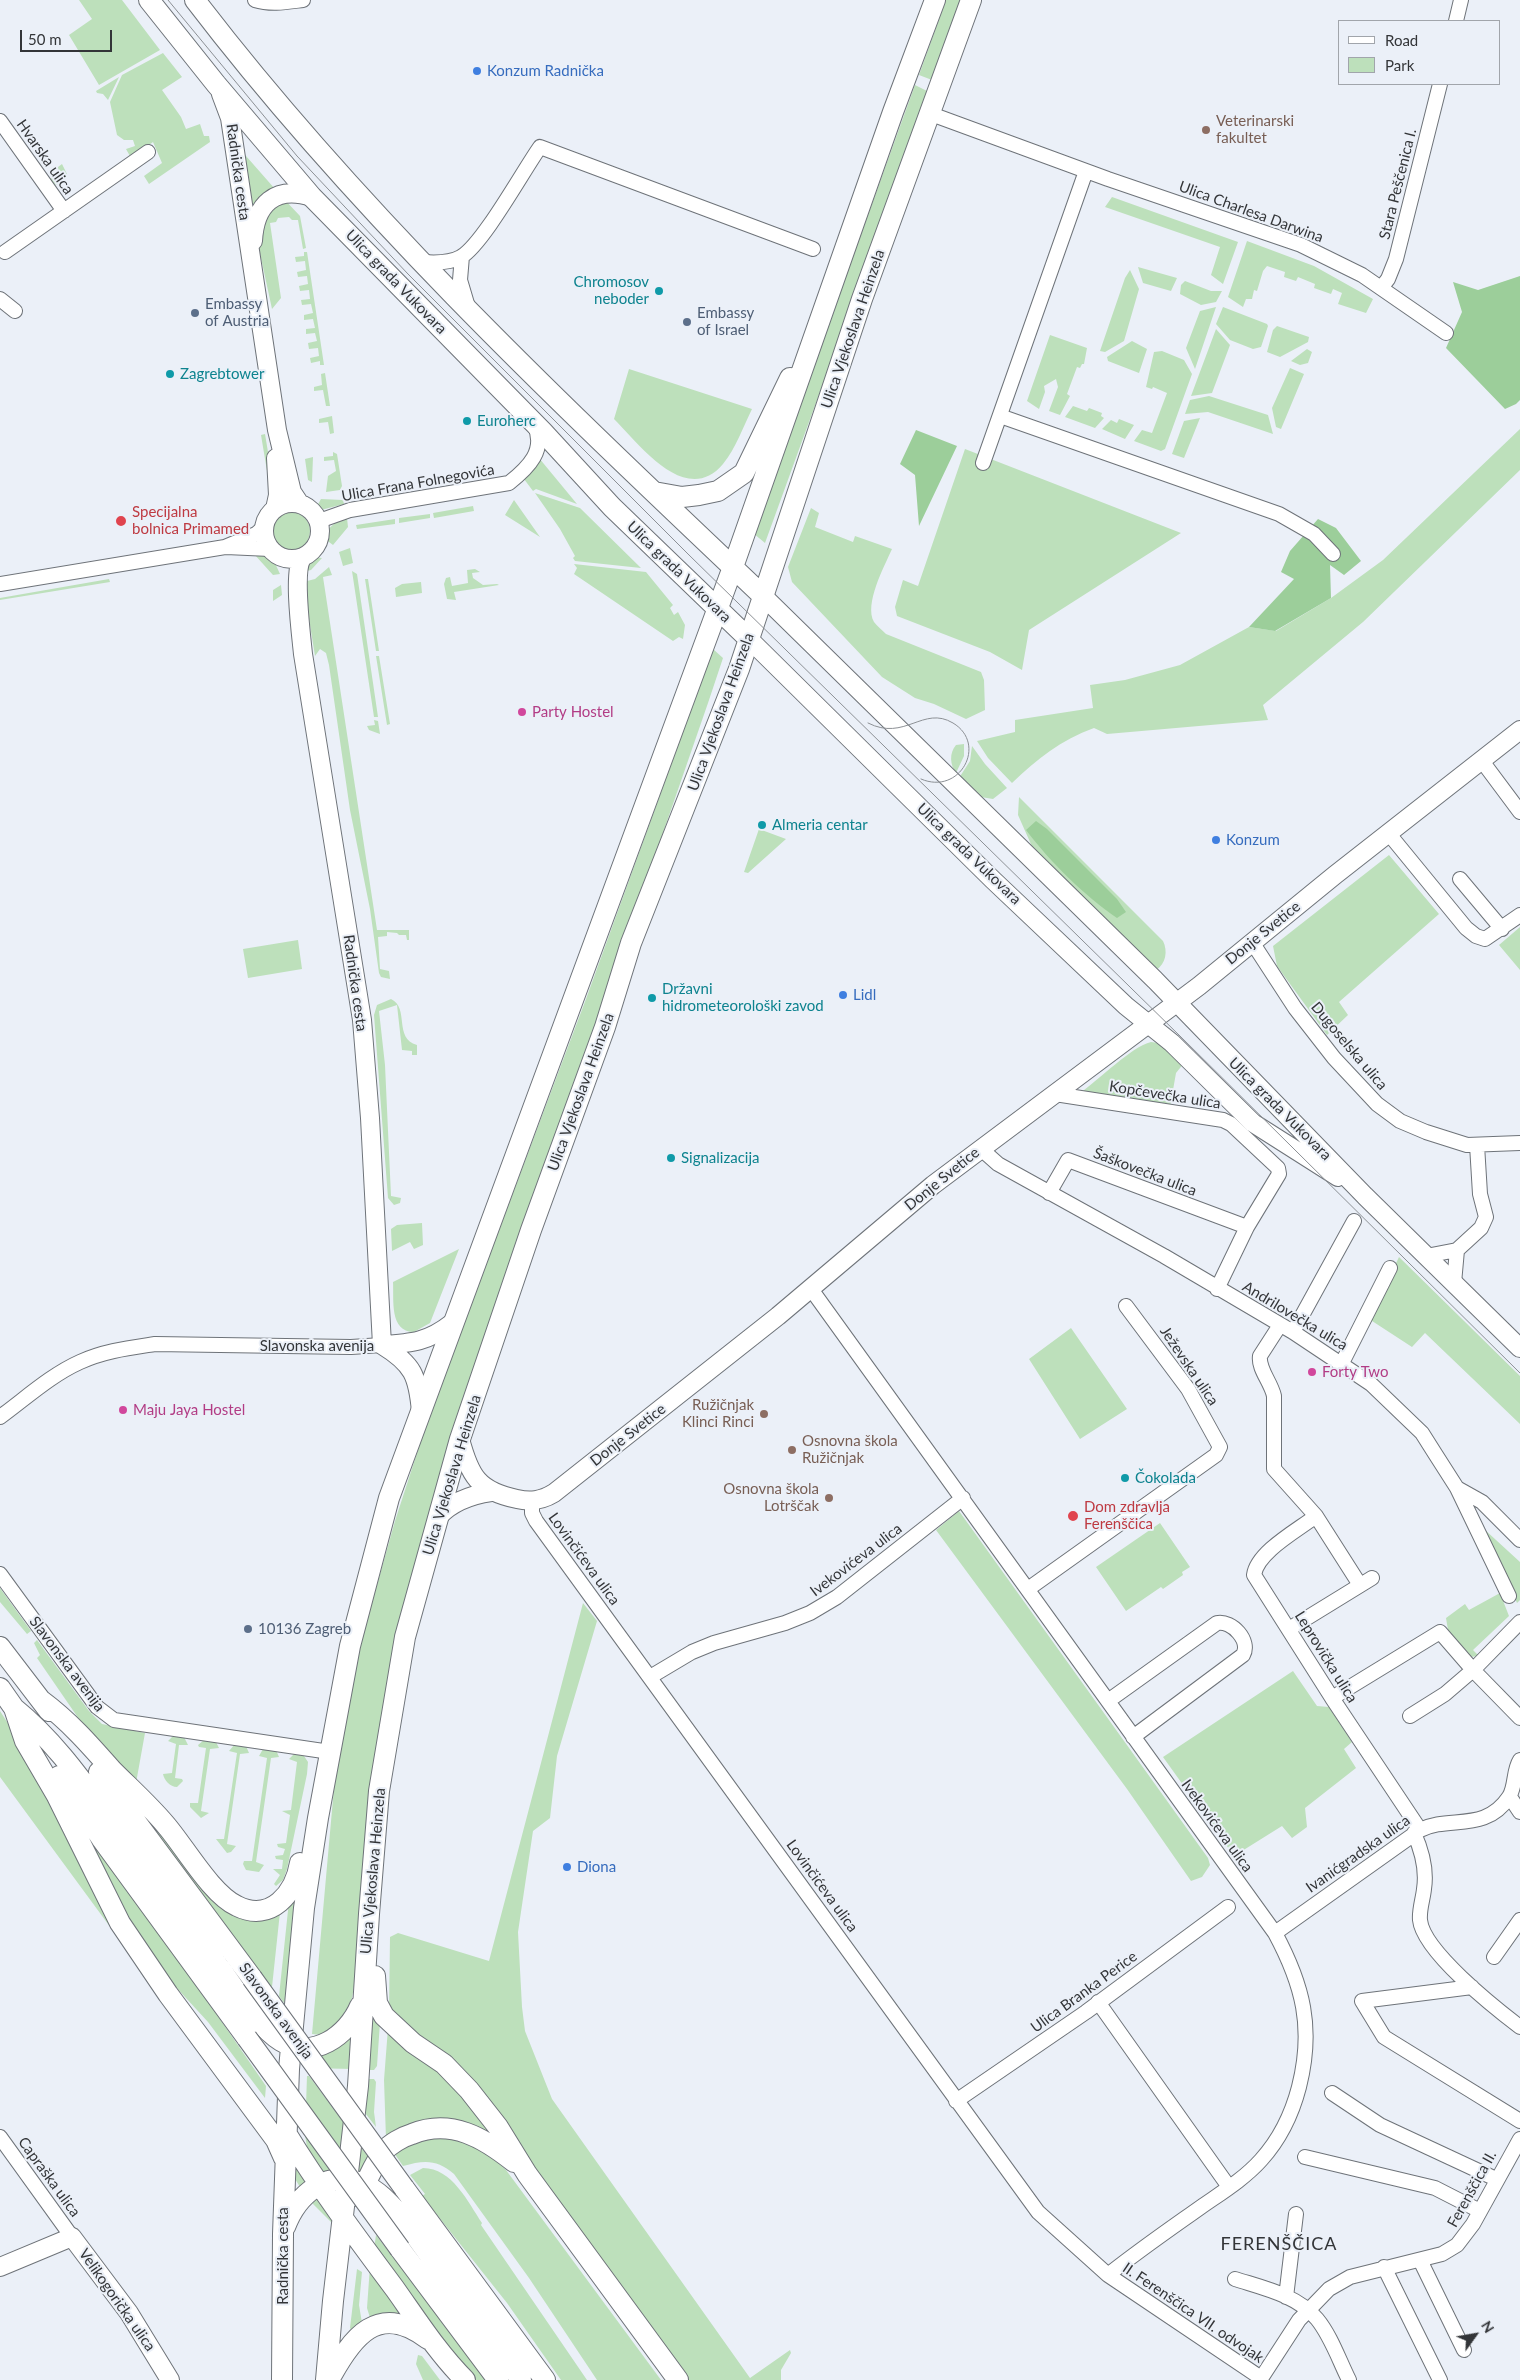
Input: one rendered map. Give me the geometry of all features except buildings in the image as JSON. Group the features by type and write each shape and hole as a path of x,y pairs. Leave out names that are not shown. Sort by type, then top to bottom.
{"main road":[{"name":"Ulica grada Vukovara","path":"149,0 216,84 312,196 532,421 612,507 748,638"},
{"name":"Ulica grada Vukovara","path":"195,0 287,116 423,262 654,492 762,595"},
{"path":"464,2380 438,2348 344,2215 318,2184 286,2133 291,2046 303,1916 318,1818 350,1646 389,1498 452,1323 511,1171 733,567 892,112 935,0"},
{"name":"Ulica Vjekoslava Heinzela","path":"357,2182 358,2086 369,1914 380,1791 389,1723 405,1637 460,1440 531,1230 605,1027 631,943 735,678 862,299 971,0"},
{"path":"654,492 682,497 718,491 744,473 791,374 810,350"},
{"name":"Slavonska avenija","path":"0,1647 119,1797 545,2380"},
{"path":"0,1688 101,1838 400,2249 498,2380"},
{"path":"42,1701 57,1712 88,1742 163,1822 220,1895 237,1906 254,1911 275,1905 287,1896 299,1873 305,1838 318,1818"},
{"path":"14,1708 37,1727 70,1764 273,2036 291,2046 305,2048 323,2044 338,2037 354,2019 364,1990"},
{"path":"14,1708 25,1742 57,1796 120,1923 168,1994 276,2140 285,2163"},
{"path":"369,1914 375,1938 377,2003 384,2016 413,2042 444,2064 469,2090 498,2128 527,2174 678,2380"},
{"path":"328,2380 333,2301 344,2215 358,2197 357,2182 384,2151 405,2136 439,2127 462,2130 476,2136 504,2154 527,2174"},
{"name":"Radnička cesta","path":"282,2380 286,2133"},
{"path":"283,2234 296,2205 308,2191 318,2184 357,2182 384,2198 401,2216 521,2380"},
{"path":"328,2380 361,2332 378,2324 394,2323 404,2325 415,2330 438,2348"},
{"path":"662,2360 670,2380"},
{"path":"532,2361 555,2380"}],"street":[{"path":"256,0 265,3 303,0"},
{"path":"1456,20 1461,0"},
{"name":"Radnička cesta","path":"216,84 230,118 277,430 292,492 300,504"},
{"name":"Stara Peščenica I.","path":"1381,288 1388,279 1396,259 1440,85"},
{"name":"Ulica Charlesa Darwina","path":"931,114 1086,172 1301,245 1362,276 1446,333"},
{"name":"Hvarska ulica","path":"0,122 64,211"},
{"path":"423,262 442,262 462,256 480,237 496,215 540,147 813,249"},
{"name":"Hvarska ulica","path":"5,252 148,152"},
{"path":"983,463 1086,172"},
{"name":"Radnička cesta","path":"253,262 254,229 265,205 273,197 284,192 312,196"},
{"name":"Ulica grada Vukovara","path":"462,256 460,280 468,308"},
{"path":"0,299 14,311"},
{"path":"1000,416 1279,514 1314,534 1333,554"},
{"name":"Ulica Frana Folnegovića","path":"318,521 350,510 508,482 524,471 533,460 539,438 532,421"},
{"name":"Radnička cesta","path":"275,509 278,495 277,430"},
{"path":"0,584 225,547 256,534 264,527 270,514 275,509 287,504 300,504 314,513 318,521 320,532 318,544 314,550 302,558 294,560 262,547 240,549 225,547"},
{"path":"264,527 266,542 274,552"},
{"name":"Radnička cesta","path":"274,552 286,572 290,600 299,623"},
{"name":"Radnička cesta","path":"302,558 298,570 299,623 316,740 361,1012 370,1118 382,1345"},
{"name":"Ulica grada Vukovara","path":"762,595 1107,933 1365,1196 1520,1348"},
{"name":"Ulica grada Vukovara","path":"748,638 993,880 1126,1006 1172,1043 1252,1124 1339,1177 1365,1196"},
{"name":"Donje Svetice","path":"532,1501 554,1494 811,1289 921,1194 1148,1024 1482,762 1520,730"},
{"path":"1482,762 1520,812"},
{"path":"1388,834 1466,928 1476,936 1485,939 1520,915"},
{"path":"1460,879 1502,929"},
{"name":"Dugoselska ulica","path":"1252,942 1295,1008 1334,1058 1377,1104 1400,1121 1426,1132 1467,1145 1520,1143"},
{"name":"Kopčevečka ulica","path":"1055,1094 1223,1120 1231,1124 1258,1148 1279,1172 1247,1227"},
{"path":"1426,1256 1458,1250 1481,1228 1486,1217 1480,1194 1477,1145"},
{"name":"Andrilovečka ulica","path":"980,1148 998,1164 1164,1256 1217,1289 1293,1332 1342,1364 1378,1391 1422,1434 1457,1488 1509,1596"},
{"name":"Šaškovečka ulica","path":"1049,1193 1068,1160 1247,1227"},
{"path":"1293,1332 1354,1221"},
{"path":"1217,1289 1247,1227"},
{"path":"1454,1284 1458,1250"},
{"path":"1342,1364 1390,1268"},
{"name":"Ivekovićeva ulica","path":"811,1289 1275,1933 1290,1962 1303,2002 1306,2028 1304,2066 1288,2120 1259,2162 1230,2187 1108,2275"},
{"name":"Ježevska ulica","path":"1028,1589 1216,1455 1220,1447 1188,1389 1126,1306"},
{"path":"382,1345 425,1340 438,1335 452,1323"},
{"path":"1280,1325 1260,1356 1259,1362 1272,1385 1274,1396 1273,1465 1278,1475 1316,1516 1366,1582 1289,1629"},
{"name":"Slavonska avenija","path":"0,1417 72,1366 104,1353 126,1348 155,1344 342,1347 382,1345"},
{"path":"382,1345 398,1355 414,1373 419,1391 421,1413"},
{"path":"460,1440 466,1460 476,1478 491,1492"},
{"path":"1457,1488 1482,1502 1520,1540"},
{"path":"439,1516 446,1508 461,1500 491,1492 532,1501"},
{"name":"Ivekovićeva ulica","path":"650,1676 692,1652 714,1643 785,1623 810,1613 838,1597 963,1498"},
{"name":"Lovinčićeva ulica","path":"532,1501 532,1513 536,1521 1038,2212 1108,2275"},
{"name":"Leprovička ulica","path":"1316,1516 1262,1557 1255,1567 1254,1575 1417,1832 1424,1864 1425,1886 1419,1919 1425,1936 1448,1964 1493,2007 1520,2027"},
{"name":"Slavonska avenija","path":"0,1574 97,1707 114,1720 330,1752"},
{"path":"1108,1700 1217,1623 1224,1622 1232,1625 1245,1644 1246,1651 1243,1656 1133,1737"},
{"path":"1410,1716 1445,1694 1473,1670 1520,1622"},
{"path":"1332,1698 1440,1632 1473,1670 1520,1718"},
{"path":"1520,1760 1510,1797 1520,1812"},
{"name":"Ivanićgradska ulica","path":"1275,1933 1417,1832 1433,1824 1464,1824 1478,1820 1499,1808 1510,1797"},
{"name":"Ulica Branka Perice","path":"956,2101 1098,2002 1228,1907"},
{"path":"1494,1957 1520,1920"},
{"path":"1472,1986 1362,2001 1384,2037 1520,2120"},
{"path":"1098,2002 1230,2187"},
{"path":"1332,2093 1380,2125 1496,2179"},
{"name":"Capraška ulica","path":"0,2137 72,2237"},
{"name":"Ferenščica II.","path":"1260,2379 1308,2310 1339,2283 1350,2277 1384,2267 1442,2254 1457,2245 1480,2211 1520,2138"},
{"path":"1305,2156 1435,2188 1480,2211"},
{"path":"1286,2297 1296,2214"},
{"name":"Velikogorička ulica","path":"0,2267 72,2237 129,2313 170,2380"},
{"path":"1420,2260 1464,2350"},
{"path":"1384,2267 1440,2380"},
{"name":"II. Ferenščica VII. odvojak","path":"1108,2275 1260,2379"},
{"path":"1235,2279 1286,2297 1308,2310 1321,2324 1349,2380"}],"green space":[{"path":"79,0 122,0 160,50 99,85 69,35 92,19"},
{"path":"946,0 961,0 932,80 919,75"},
{"path":"163,53 182,77 162,90 181,117 186,129 200,124 204,136 209,136 210,142 149,184 144,176 162,163 153,142 131,158 126,149 135,146 133,140 124,140 117,135 110,102 122,75"},
{"path":"119,77 108,100 103,94 97,93 96,91"},
{"path":"915,85 929,92 765,543 753,533"},
{"path":"239,148 275,189 251,216"},
{"path":"62,164 67,174 65,180 56,185 49,180 57,174 54,170"},
{"path":"1112,197 1238,242 1223,284 1211,275 1220,247 1105,207"},
{"path":"283,198 300,216 306,248 303,249 298,220 292,220 289,217 278,218 276,222 270,223 281,298 272,309 258,244 260,223"},
{"path":"1247,241 1314,266 1373,299 1366,313 1338,304 1342,293 1333,289 1331,294 1314,288 1315,284 1298,277 1296,281 1284,277 1285,272 1267,266 1263,271 1257,291 1254,290 1252,299 1246,299 1243,307 1228,297"},
{"path":"304,252 307,252 324,365 320,365 320,361 311,363 310,358 319,356 318,348 309,349 308,343 317,341 315,333 306,334 306,329 315,328 313,319 304,320 304,315 313,313 311,304 302,305 301,300 310,299 309,290 300,291 299,286 308,284 307,276 298,277 297,272 306,270 305,261 296,262 295,257 304,256"},
{"path":"1138,267 1177,278 1171,291 1143,283"},
{"path":"1130,270 1139,289 1124,341 1105,352 1100,351 1125,278"},
{"path":"1520,276 1520,400 1505,409 1446,348 1462,312 1453,282 1478,290"},
{"path":"1185,281 1211,291 1222,291 1216,302 1201,305 1180,294 1181,285"},
{"path":"1216,307 1195,369 1186,348 1200,311"},
{"path":"1223,307 1267,324 1261,347 1253,349 1230,340 1216,324"},
{"path":"1277,326 1309,337 1308,342 1280,357 1267,352 1273,330"},
{"path":"1216,329 1230,345 1212,393 1191,396"},
{"path":"1050,335 1087,348 1084,364 1080,368 1077,367 1067,394 1070,396 1060,415 1049,411 1058,387 1056,379 1044,386 1045,392 1039,409 1027,401"},
{"path":"1132,341 1147,349 1139,373 1108,361 1107,357"},
{"path":"1307,349 1312,352 1308,363 1300,365 1291,361"},
{"path":"1162,351 1184,360 1192,374 1165,449 1161,451 1134,441 1142,430 1152,433 1167,393 1153,387 1152,389 1146,387 1154,352"},
{"path":"1290,368 1304,374 1281,429 1276,427 1272,408"},
{"path":"629,369 752,409 736,444 723,464 709,476 694,479 679,476 664,467 636,443 614,419"},
{"path":"325,373 330,406 326,406 323,390 314,391 314,387 322,385 321,374"},
{"path":"1209,396 1268,415 1273,434 1208,412 1185,414 1190,400"},
{"path":"1073,406 1087,411 1089,408 1102,413 1101,416 1104,418 1095,428 1065,417"},
{"path":"332,416 334,433 330,434 328,422 319,423 319,419"},
{"path":"1200,418 1184,458 1172,454 1184,421"},
{"path":"1119,419 1134,425 1125,439 1102,429 1111,420 1117,423"},
{"path":"1520,429 1520,470 1363,622 1263,705 1268,720 1107,734 1094,728 1060,744 1012,783 988,758 977,741 1015,732 1015,720 1093,708 1090,685 1125,680 1180,665 1249,627 1276,631 1331,598 1383,560"},
{"path":"916,430 957,446 919,526 915,475 900,464"},
{"path":"265,434 273,482 268,477 261,435"},
{"path":"965,449 1181,533 1029,630 1022,670 990,652 897,616 895,607 903,580 918,586"},
{"path":"333,452 337,454 342,486 340,490 326,492 328,476 336,471 334,460 324,461 324,457 333,456"},
{"path":"313,457 312,482 308,480 305,459"},
{"path":"539,458 577,504 536,489 533,491 524,479"},
{"path":"535,493 580,508 641,568 575,561 573,558 575,556 560,529"},
{"path":"321,499 343,500 344,504 321,510 317,506"},
{"path":"514,500 540,537 505,515"},
{"path":"473,506 474,511 434,518 433,513"},
{"path":"811,508 819,513 815,527 853,542 855,536 892,549 873,596 871,606 874,622 886,634 981,672 984,680 985,710 966,719 934,704 915,698 882,677 792,582 788,567"},
{"path":"291,512 304,518 310,531 304,544 291,550 278,544 272,531 278,518"},
{"path":"430,514 430,518 399,523 399,518"},
{"path":"347,518 348,527 333,545 325,539 325,532 335,523"},
{"path":"395,519 395,524 357,529 356,525"},
{"path":"1318,519 1336,528 1361,561 1344,575 1330,565 1331,598 1275,631 1249,627 1294,579 1281,572 1290,551"},
{"path":"350,548 353,563 343,566 339,552"},
{"path":"267,553 274,561 280,574 273,575 254,554"},
{"path":"311,557 322,558 311,570 302,572"},
{"path":"574,564 646,572 673,605 670,608 674,615 678,612 685,625 683,639 679,637 673,641 574,574 577,568"},
{"path":"329,567 332,575 323,577 377,930 409,930 409,940 407,940 406,935 387,932 387,936 378,937 380,969 389,971 390,979 381,977 379,973 370,909 350,810 329,665 326,653 320,649 315,656 303,582 315,579"},
{"path":"475,569 480,572 472,573 473,578 483,585 499,585 454,592 456,600 447,599 444,584 446,578 450,577 452,586 468,583 467,570"},
{"path":"352,571 357,574 378,717 374,717"},
{"path":"109,579 110,582 0,600 0,598"},
{"path":"365,579 368,579 379,651 376,651"},
{"path":"421,582 422,593 396,597 395,588 402,584"},
{"path":"281,585 282,595 273,601 273,590"},
{"path":"713,649 723,658 444,1465 352,1998 342,2017 332,2028 326,2032 312,2034 338,1743 357,1656 395,1521 429,1416 586,999"},
{"path":"376,656 379,656 390,724 387,725"},
{"path":"374,720 378,721 380,734 369,730 367,726 375,725"},
{"path":"964,744 964,756 956,773 951,755 956,745"},
{"path":"972,746 985,764 1007,788 993,799 981,797 959,778 970,761"},
{"path":"1019,797 1163,941 1165,957 1162,964 1156,970 1034,851 1018,815"},
{"path":"1036,821 1047,829 1117,899 1126,912 1117,918 1080,889 1057,866 1026,830"},
{"path":"759,829 786,839 748,873 744,872"},
{"path":"1389,855 1439,914 1339,1002 1348,1015 1327,1035 1277,966 1273,946"},
{"path":"1520,927 1520,970 1499,945"},
{"path":"298,940 302,969 248,978 243,949"},
{"path":"391,999 397,1003 400,1009 405,1036 417,1045 417,1055 412,1055 412,1051 402,1050 397,1005 379,1011 385,1065 391,1196 401,1198 400,1203 394,1205 388,1198 374,1015 377,1005"},
{"path":"1151,1042 1158,1043 1184,1063 1176,1073 1170,1107 1080,1093 1134,1050"},
{"path":"422,1223 423,1245 414,1249 410,1242 392,1251 391,1229 397,1225"},
{"path":"459,1249 430,1323 414,1332 406,1331 400,1327 394,1313 393,1282"},
{"path":"1399,1257 1520,1376 1520,1424 1425,1333 1412,1347 1369,1319"},
{"path":"1071,1328 1127,1409 1080,1439 1029,1359"},
{"path":"959,1511 1208,1858 1210,1865 1202,1877 1191,1881 1127,1789 936,1530"},
{"path":"1160,1523 1190,1567 1182,1572 1183,1575 1163,1589 1161,1587 1126,1611 1096,1567"},
{"path":"1484,1529 1520,1562 1520,1600 1517,1603"},
{"path":"0,1588 31,1631 27,1634 0,1602"},
{"path":"1500,1593 1509,1616 1473,1650 1479,1656 1470,1657 1449,1636 1446,1618 1465,1604 1469,1610"},
{"path":"583,1603 597,1621 557,1756 550,1818 533,1831 518,1932 525,2031 552,2099 750,2378 790,2350 791,2353 781,2370 781,2380 686,2380 542,2179 389,2013 390,1937 398,1933 489,1961"},
{"path":"37,1640 89,1711 102,1724 145,1733 136,1783 92,1738 37,1658 40,1655 34,1643"},
{"path":"1293,1671 1317,1706 1329,1707 1352,1742 1344,1749 1356,1768 1305,1808 1307,1827 1292,1838 1282,1826 1234,1856 1163,1757"},
{"path":"0,1711 31,1759 119,1939 0,1777"},
{"path":"174,1735 184,1737 188,1745 179,1745 175,1778 182,1779 183,1781 177,1787 168,1783 163,1774 172,1773 176,1744 168,1741"},
{"path":"204,1740 216,1742 219,1748 210,1749 201,1811 209,1813 201,1818 190,1807 190,1803 198,1803 206,1748 199,1747 198,1745"},
{"path":"235,1744 246,1746 249,1753 240,1754 227,1844 236,1846 231,1852 227,1853 216,1839 224,1839 237,1753 229,1751"},
{"path":"263,1749 276,1750 279,1757 271,1758 256,1862 264,1865 259,1872 246,1870 243,1864 244,1861 252,1861 267,1758 259,1756"},
{"path":"295,1753 302,1753 308,1762 307,1774 287,1869 283,1880 276,1886 274,1884 280,1875 273,1869 282,1869 283,1860 276,1859 275,1856 283,1855 285,1849 278,1847 277,1844 286,1843 290,1815 282,1811 291,1810 297,1762 289,1759"},
{"path":"131,1797 207,1890 280,1912 272,1987 247,1958"},
{"path":"83,1829 191,1977 266,2086 265,2098 208,2022 163,1973 139,1941"},
{"path":"296,1896 287,2007 279,1996 289,1901"},
{"path":"369,2007 380,2022 377,2066 374,2070 365,2070"},
{"path":"388,2028 436,2065 495,2134 386,2139 384,2080"},
{"path":"354,2035 353,2069 306,2068 308,2056 333,2050"},
{"path":"307,2076 309,2076 347,2127 340,2171 320,2175 307,2147 305,2135"},
{"path":"364,2079 374,2079 376,2082 374,2112 376,2127 362,2109"},
{"path":"430,2137 462,2140 494,2158 506,2170 661,2380 597,2380 529,2278 454,2174 436,2163 430,2162 403,2166 394,2153 411,2143"},
{"path":"359,2145 369,2158 360,2172 357,2171"},
{"path":"293,2163 306,2181 300,2187 292,2174"},
{"path":"423,2168 433,2170 451,2180 465,2196 482,2223 481,2225 587,2380 561,2380 507,2303 422,2196 425,2194 410,2175"},
{"path":"317,2197 336,2220 335,2226 310,2201"},
{"path":"376,2235 487,2380 474,2380 374,2249"},
{"path":"370,2266 408,2318 371,2321 367,2308"},
{"path":"357,2269 362,2272 359,2305 362,2323 352,2331 350,2328"},
{"path":"418,2355 422,2356 440,2380 423,2380 416,2364"}],"tram line":[{"path":"168,0 297,156 408,274 688,554 1180,1036 1520,1373"},
{"path":"868,723 881,728 893,728 903,727 932,718 953,723 963,732 968,743 969,754 965,765 957,774 947,780 935,782 921,779"}],"place":[{"name":"Konzum Radnička","path":"477,71"},
{"name":"Veterinarski fakultet","path":"1206,130"},
{"name":"Chromosov neboder","path":"659,291"},
{"name":"Embassy of Austria","path":"195,313"},
{"name":"Embassy of Israel","path":"687,322"},
{"name":"Zagrebtower","path":"170,374"},
{"name":"Euroherc","path":"467,421"},
{"name":"Specijalna bolnica Primamed","path":"121,521"},
{"name":"Party Hostel","path":"522,712"},
{"name":"Almeria centar","path":"762,825"},
{"name":"Konzum","path":"1216,840"},
{"name":"Lidl","path":"843,995"},
{"name":"Državni hidrometeorološki zavod","path":"652,998"},
{"name":"Signalizacija","path":"671,1158"},
{"name":"Forty Two","path":"1312,1372"},
{"name":"Maju Jaya Hostel","path":"123,1410"},
{"name":"Ružičnjak Klinci Rinci","path":"764,1414"},
{"name":"Osnovna škola Ružičnjak","path":"792,1450"},
{"name":"Čokolada","path":"1125,1478"},
{"name":"Osnovna škola Lotrščak","path":"829,1498"},
{"name":"Dom zdravlja Ferenščica","path":"1073,1516"},
{"name":"10136 Zagreb","path":"248,1629"},
{"name":"Diona","path":"567,1867"}],"district":[{"name":"FERENŠČICA","path":"1279,2244"}]}
